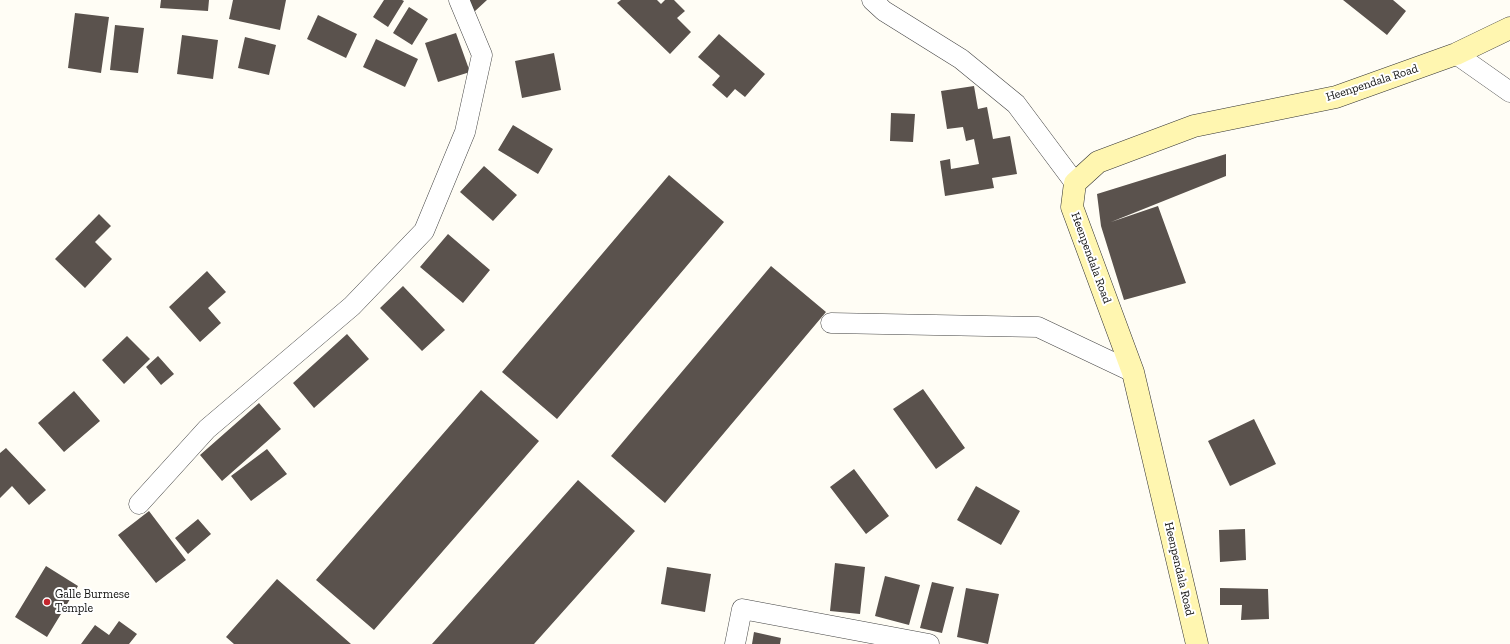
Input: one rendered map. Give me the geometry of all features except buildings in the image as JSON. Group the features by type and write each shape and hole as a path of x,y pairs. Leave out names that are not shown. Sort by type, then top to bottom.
{"street":[{"path":"139,504 207,429 352,306 424,231 465,132 482,55 459,0"},
{"path":"872,0 884,12 961,58 1016,104 1075,183"},
{"name":"Heenpendala Road","path":"1197,644 1133,372 1072,206 1075,183 1098,162 1194,126 1336,97 1456,54 1510,28"},
{"path":"1456,54 1510,92"},
{"path":"831,323 1038,327 1133,372"},
{"path":"735,644 742,609 929,644"}],"place":[{"name":"Galle Burmese Temple","path":"47,602"}]}
